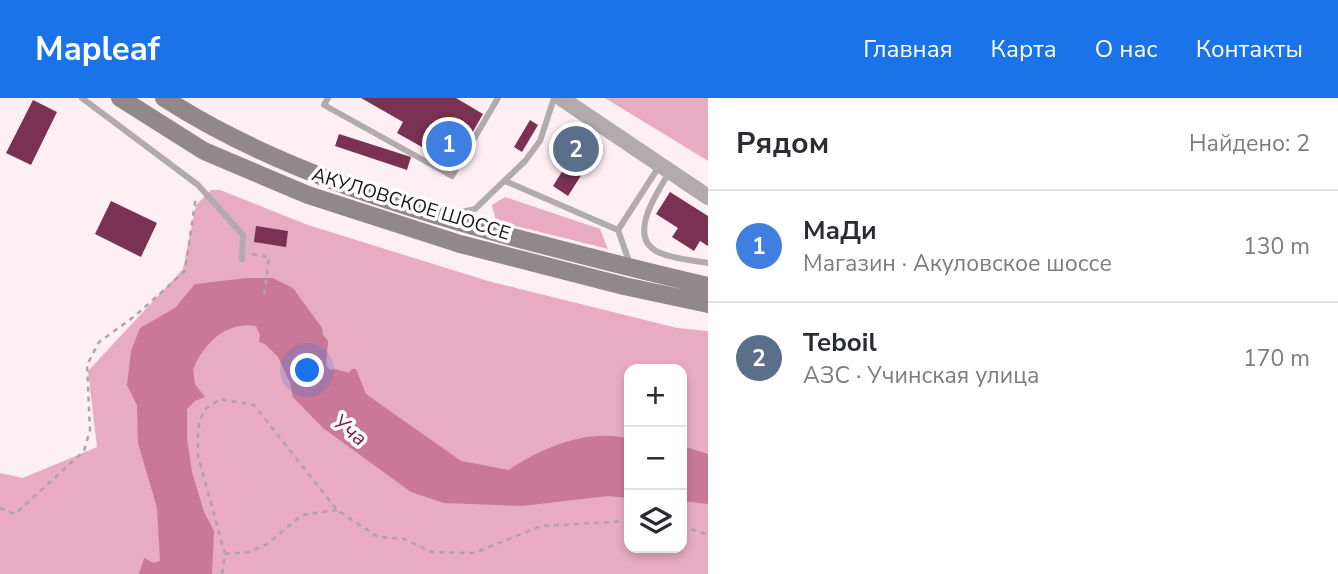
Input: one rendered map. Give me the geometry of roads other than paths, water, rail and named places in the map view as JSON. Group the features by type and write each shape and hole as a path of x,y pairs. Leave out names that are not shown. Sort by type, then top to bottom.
{"main road":[{"name":"АКУЛОВСКОЕ ШОССЕ","path":"120,98 204,151 308,195 460,244 624,286 708,303"},
{"name":"АКУЛОВСКОЕ ШОССЕ","path":"164,98 204,124 319,176 439,217 632,269 708,286"}],"street":[{"path":"561,98 708,197"}],"lane":[{"path":"82,98 198,185 243,235 242,255"},
{"path":"328,98 324,105 452,176 498,98"},
{"path":"439,217 475,209 525,161 540,141 554,98"},
{"path":"618,230 665,168"},
{"path":"665,168 648,207 644,226 648,242 657,252 708,263"},
{"path":"505,181 618,230 632,269"}],"water":[{"name":"Уча","path":"273,278 293,288 322,328 328,341 326,365 330,370 349,373 356,369 366,394 461,461 509,470 536,454 567,442 598,436 624,438 624,498 608,496 522,506 444,503 411,492 323,428 293,397 290,383 278,357 265,344 259,342 260,335 256,326 245,325 217,336 203,351 193,370 195,384 205,397 195,401 187,409 187,439 192,472 204,512 214,531 212,574 139,574 144,558 154,563 160,561 157,508 138,443 137,405 127,385 131,351 140,328 175,308 195,284"},
{"path":"687,448 708,454 708,504 687,502"}],"place":[{"name":"МаДи","path":"449,144"},
{"name":"Teboil","path":"576,149"}]}
